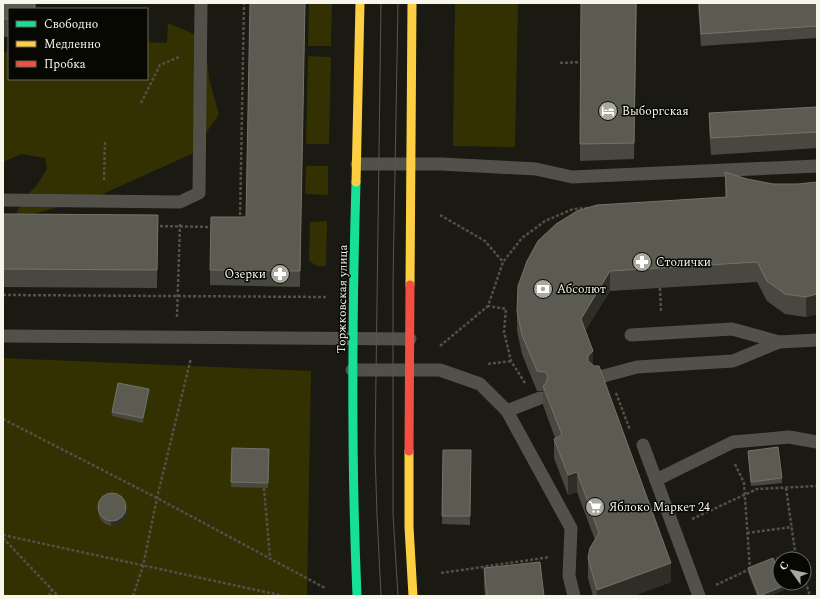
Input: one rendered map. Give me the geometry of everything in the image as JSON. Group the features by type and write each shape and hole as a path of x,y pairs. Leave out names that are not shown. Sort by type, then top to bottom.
{"main road":[{"name":"Торжковская улица","path":"357,596 352,461 352,370 360,3"},
{"path":"412,3 409,527 413,596"}],"lane":[{"path":"3,200 180,202 199,193 201,3"},
{"path":"357,164 412,164 536,168 572,177 817,166"},
{"path":"631,335 732,329 779,342 817,340"},
{"path":"3,336 410,339"},
{"path":"602,376 637,367 733,361 779,342"},
{"path":"352,370 440,370 480,384 507,411 571,528 569,576 574,596"},
{"path":"507,411 540,398"},
{"path":"656,480 733,442 789,437 817,442"},
{"path":"643,445 698,594"}],"path":[{"path":"141,103 160,65 201,46"},
{"path":"560,63 582,62"},
{"path":"103,201 105,140"},
{"path":"178,296 180,202"},
{"path":"440,346 488,306 503,262 522,238 544,221 573,209 595,208"},
{"path":"440,216 485,241 503,262"},
{"path":"3,295 331,296"},
{"path":"488,306 506,309 504,332 511,361 527,386"},
{"path":"133,596 143,566 157,498 196,337"},
{"path":"602,376 630,430 643,445"},
{"path":"3,419 270,557 325,588"},
{"path":"726,445 744,483 750,570"},
{"path":"673,528 757,490 817,486"},
{"path":"264,488 270,557"},
{"path":"786,488 795,551"},
{"path":"747,533 792,527"},
{"path":"3,537 284,596"},
{"path":"3,537 58,596"},
{"path":"441,573 570,554"},
{"path":"698,594 756,567"},
{"path":"49,596 52,589"}],"shaded area":[{"path":"309,3 332,3 331,46 308,46"},
{"path":"455,3 518,3 515,147 453,146"},
{"path":"168,23 196,35 204,46 209,79 219,114 206,133 196,152 94,198 25,216 16,214 25,197 37,185 47,169 45,158 21,154 3,162 3,53 8,50 8,80 148,80 148,42 167,43"},
{"path":"308,56 331,57 329,144 306,144"},
{"path":"306,166 328,166 328,195 305,194"},
{"path":"327,221 326,266 317,266 309,261 310,222"},
{"path":"3,358 311,371 307,596 3,596"}],"building":[{"path":"3,3 35,3 35,8 8,8 8,19 3,19"},
{"path":"250,3 305,3 300,271 210,270 211,217 246,217"},
{"name":"Выборгская","path":"581,3 636,3 634,143 580,144"},
{"path":"699,3 817,3 817,26 701,34"},
{"path":"817,107 817,132 711,138 709,113"},
{"path":"725,172 747,179 773,184 817,182 817,294 806,297 785,294 767,281 757,262 610,271 581,319 593,351 588,356 588,361 594,366 599,366 671,563 597,590 588,558 590,548 599,533 577,472 568,475 554,439 562,435 543,386 546,383 548,376 545,372 537,371 522,335 517,312 518,286 527,261 538,241 556,224 577,211 597,205 727,197"},
{"path":"3,214 158,215 157,270 3,269"},
{"path":"118,383 149,389 143,418 112,412"},
{"path":"778,447 782,478 751,482 748,451"},
{"path":"232,448 269,449 268,483 231,482"},
{"path":"443,450 471,450 470,516 442,516"},
{"path":"112,493 122,497 126,507 122,517 112,521 102,517 98,507 102,497"},
{"path":"772,558 772,591 759,596 748,568"},
{"path":"540,562 544,596 487,596 484,568"}],"tram line":[{"path":"381,3 375,452 381,596"},
{"path":"398,3 393,282 393,514 398,596"}],"traffic: fast":[{"path":"356,182 353,389 357,596"}],"traffic: slow":[{"path":"356,182 360,3"},
{"path":"410,285 412,3"},
{"path":"409,451 409,527 413,596"}],"traffic: jam":[{"path":"409,451 410,285"}],"place":[{"name":"Выборгская","path":"608,111"},
{"name":"Столички","path":"642,262"},
{"name":"Озерки","path":"280,274"},
{"name":"Абсолют","path":"543,289"},
{"name":"Яблоко Маркет 24","path":"595,507"}]}
